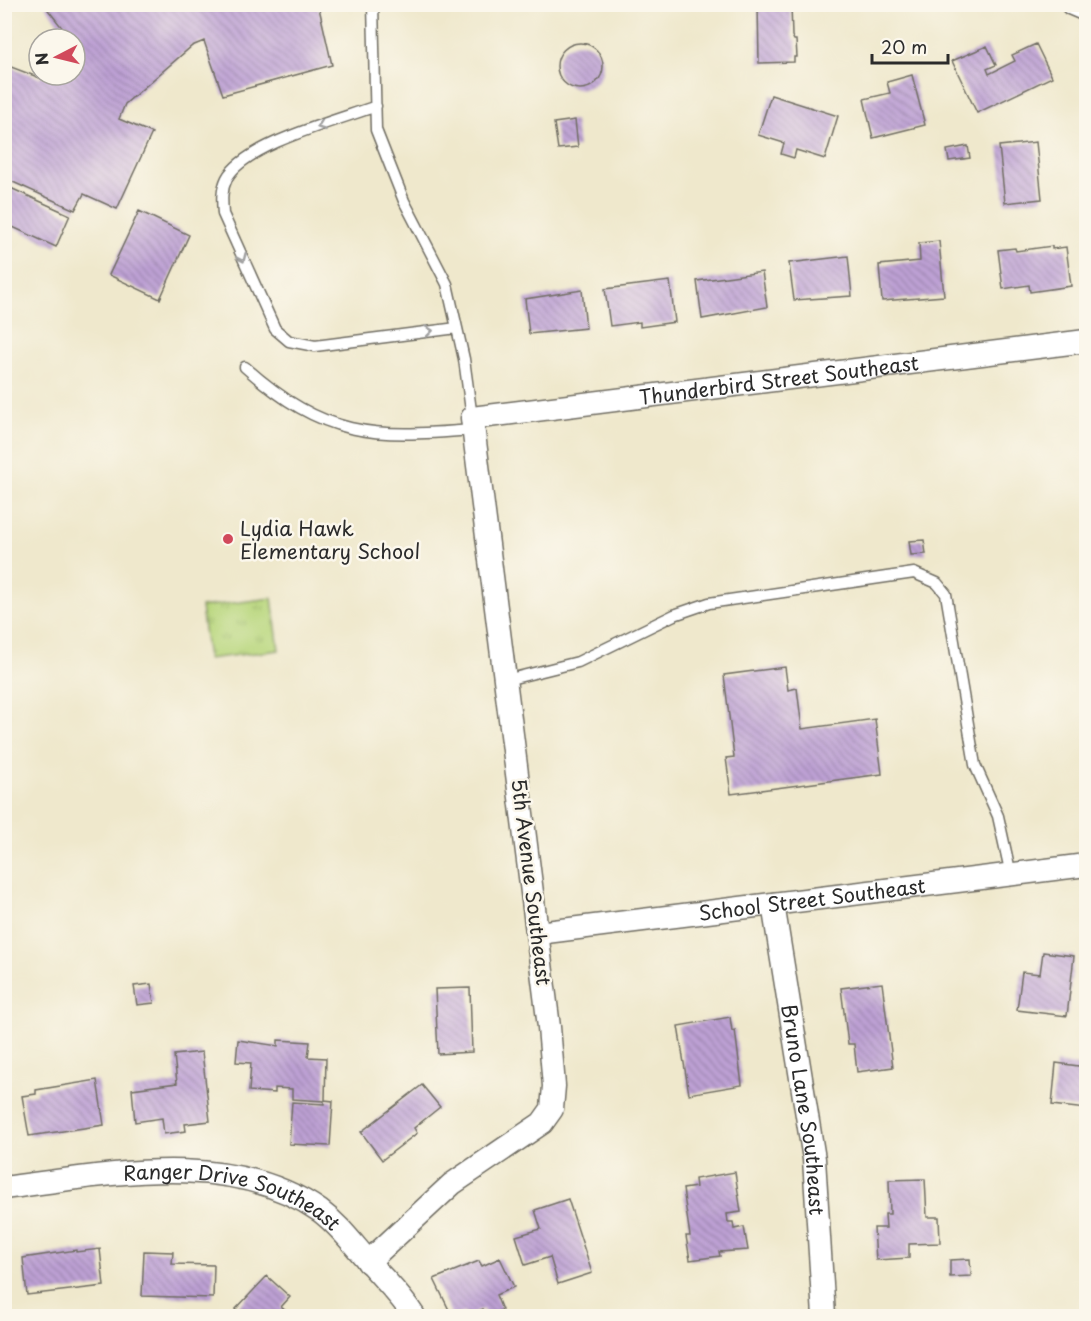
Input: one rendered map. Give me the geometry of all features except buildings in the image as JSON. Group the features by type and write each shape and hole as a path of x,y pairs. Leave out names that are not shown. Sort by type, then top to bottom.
{"street":[{"path":"1072,4 1086,10"},
{"name":"Thunderbird Street Southeast","path":"472,424 1086,341"},
{"name":"5th Avenue Southeast","path":"368,1262 452,1184 542,1123 552,1109 554,1086 538,933 472,424"},
{"name":"School Street Southeast","path":"538,933 1086,865"},
{"name":"Bruno Lane Southeast","path":"773,904 814,1159 824,1317"},
{"name":"Ranger Drive Southeast","path":"4,1188 129,1172 202,1172 240,1179 296,1197 321,1212 347,1235 368,1262 397,1290 414,1317"}],"lane":[{"path":"245,367 301,410 334,425 374,434 411,435 472,424 457,328 447,284 404,201 376,130 373,4"},
{"path":"376,106 261,148 241,160 228,177 221,196 223,214 275,328 288,341 315,346 457,328"},
{"path":"506,680 578,662 674,615 709,603 914,573 937,583 946,594 975,765 998,816 1011,875"}],"green space":[{"path":"272,598 279,650 208,659 201,607"}],"place":[{"name":"Lydia Hawk Elementary School","path":"228,539"}]}
